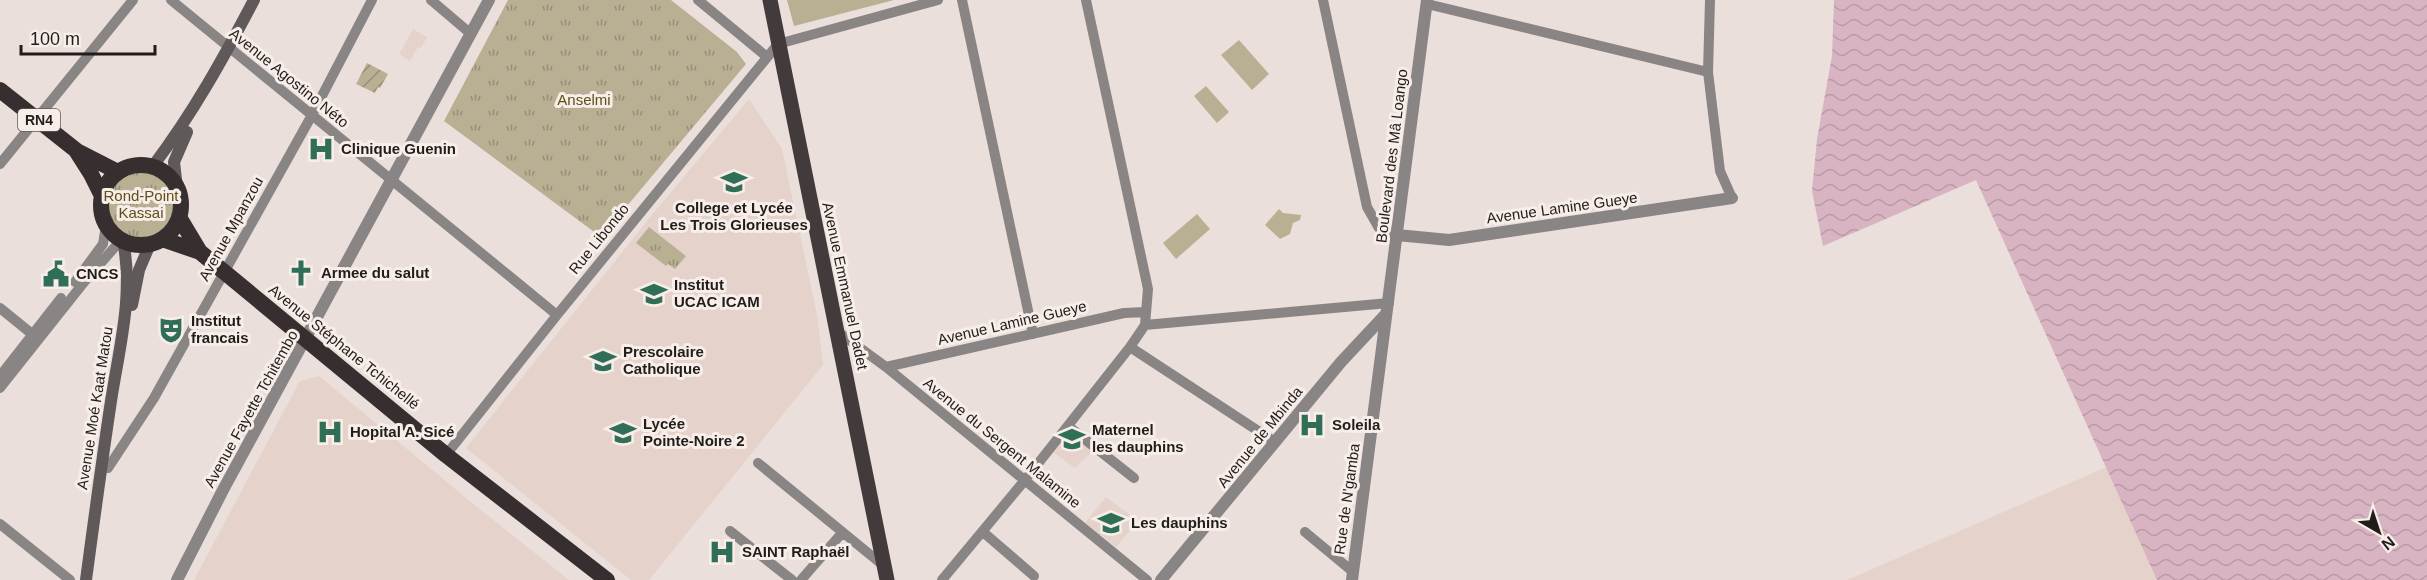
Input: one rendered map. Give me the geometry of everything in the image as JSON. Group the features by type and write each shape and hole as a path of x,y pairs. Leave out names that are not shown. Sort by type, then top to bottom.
{"highway":[{"name":"RN4","path":"0,90 77,151 118,172"},
{"name":"RN4","path":"77,151 92,174 102,196 101,206 106,225"},
{"path":"102,196 111,179 118,172 135,165 153,166 171,178 177,188 181,207 175,226 156,242 136,245 122,241 106,225"},
{"name":"Avenue Stéphane Tchichellé","path":"179,217 200,252 446,454 607,580"},
{"name":"Avenue Stéphane Tchichellé","path":"156,242 200,252"}],"main road":[{"path":"153,166 171,144 201,98 254,0"},
{"name":"Avenue Emmanuel Dadet","path":"770,0 885,573"},
{"path":"177,188 175,168 177,153 201,98"},
{"name":"Avenue Moé Kaat Matou","path":"86,580 99,478 126,305 127,258 122,241"},
{"name":"Avenue Moé Kaat Matou","path":"94,580 132,302 139,270 156,242"}],"street":[{"path":"0,164 133,0"},
{"name":"Avenue Agostino Néto","path":"171,0 557,315"},
{"name":"Avenue Mpanzou","path":"108,468 154,398 312,115 372,0"},
{"path":"431,0 471,34"},
{"name":"Avenue Fayette Tchitembo","path":"177,580 223,490 489,0"},
{"path":"698,0 767,57"},
{"path":"778,44 938,0"},
{"path":"962,0 1033,334"},
{"path":"942,580 1068,426 1130,347 1144,325 1148,289 1086,0"},
{"path":"1323,0 1367,207 1379,228 1397,235"},
{"path":"1710,0 1708,72 1720,171 1732,198"},
{"path":"1427,2 1708,72"},
{"name":"Boulevard des Mâ Loango","path":"1387,309 1427,2"},
{"name":"Rue Libondo","path":"446,454 778,44"},
{"name":"Avenue Lamine Gueye","path":"1397,235 1449,240 1732,198"},
{"path":"0,376 95,256 103,244 106,225"},
{"path":"0,388 85,281 122,241"},
{"path":"0,308 32,334"},
{"path":"1144,325 1387,309"},
{"name":"Avenue de Mbinda","path":"1161,580 1387,309"},
{"name":"Rue de N'gamba","path":"1352,575 1387,309"},
{"name":"Avenue Lamine Gueye","path":"886,367 1124,314 1146,312"},
{"name":"Avenue du Sergent Malamine","path":"837,330 886,367 1147,580"},
{"path":"1130,347 1275,442"},
{"path":"1068,426 1134,478"},
{"path":"758,463 842,533 885,573"},
{"path":"0,524 70,580"},
{"path":"730,531 792,580"},
{"path":"983,532 1034,576"},
{"path":"1305,532 1352,575"},
{"path":"801,580 842,533"}],"shaded area":[{"path":"413,29 427,37 410,61 399,54"},
{"path":"749,99 782,149 817,315 823,365 649,580 631,580 466,448 651,216"},
{"name":"Hopital A. Sicé","path":"319,376 569,580 194,580 300,381"},
{"name":"Maternel les dauphins","path":"1069,428 1094,450 1075,468 1053,452"},
{"path":"2107,467 2157,580 1847,580"},
{"name":"Les dauphins","path":"1106,497 1138,521 1116,547 1085,523"}],"green space":[{"name":"Anselmi","path":"508,0 671,0 737,52 746,64 601,237 444,121"},
{"path":"787,0 894,0 794,26"},
{"path":"1239,40 1269,74 1252,90 1221,55"},
{"path":"367,63 388,74 375,93 356,84"},
{"path":"1206,86 1229,112 1217,123 1194,96"},
{"name":"Rond-Point Kassai","path":"141,169 161,175 171,185 177,205 171,225 161,235 141,241 121,235 111,225 105,205 111,185 121,175"},
{"path":"1279,209 1283,213 1301,215 1300,220 1293,223 1290,234 1280,239 1265,225"},
{"path":"1197,214 1210,229 1176,259 1163,243"},
{"path":"649,227 686,256 675,269 668,264 666,266 636,243"}],"water":[{"path":"1834,0 2427,0 2427,580 2157,580 1976,180 1823,246 1812,191 1817,139 1832,56"}],"place":[{"name":"Clinique Guenin","path":"321,149"},
{"name":"College et Lycée Les Trois Glorieuses","path":"734,182"},
{"name":"Armee du salut","path":"301,273"},
{"name":"CNCS","path":"56,274"},
{"name":"Institut UCAC ICAM","path":"654,294"},
{"name":"Institut francais","path":"171,330"},
{"name":"Prescolaire Catholique","path":"603,361"},
{"name":"Soleila","path":"1312,425"},
{"name":"Hopital A. Sicé","path":"330,432"},
{"name":"Lycée Pointe-Noire 2","path":"623,433"},
{"name":"Maternel les dauphins","path":"1072,439"},
{"name":"Les dauphins","path":"1111,523"},
{"name":"SAINT Raphaël","path":"722,552"}]}
